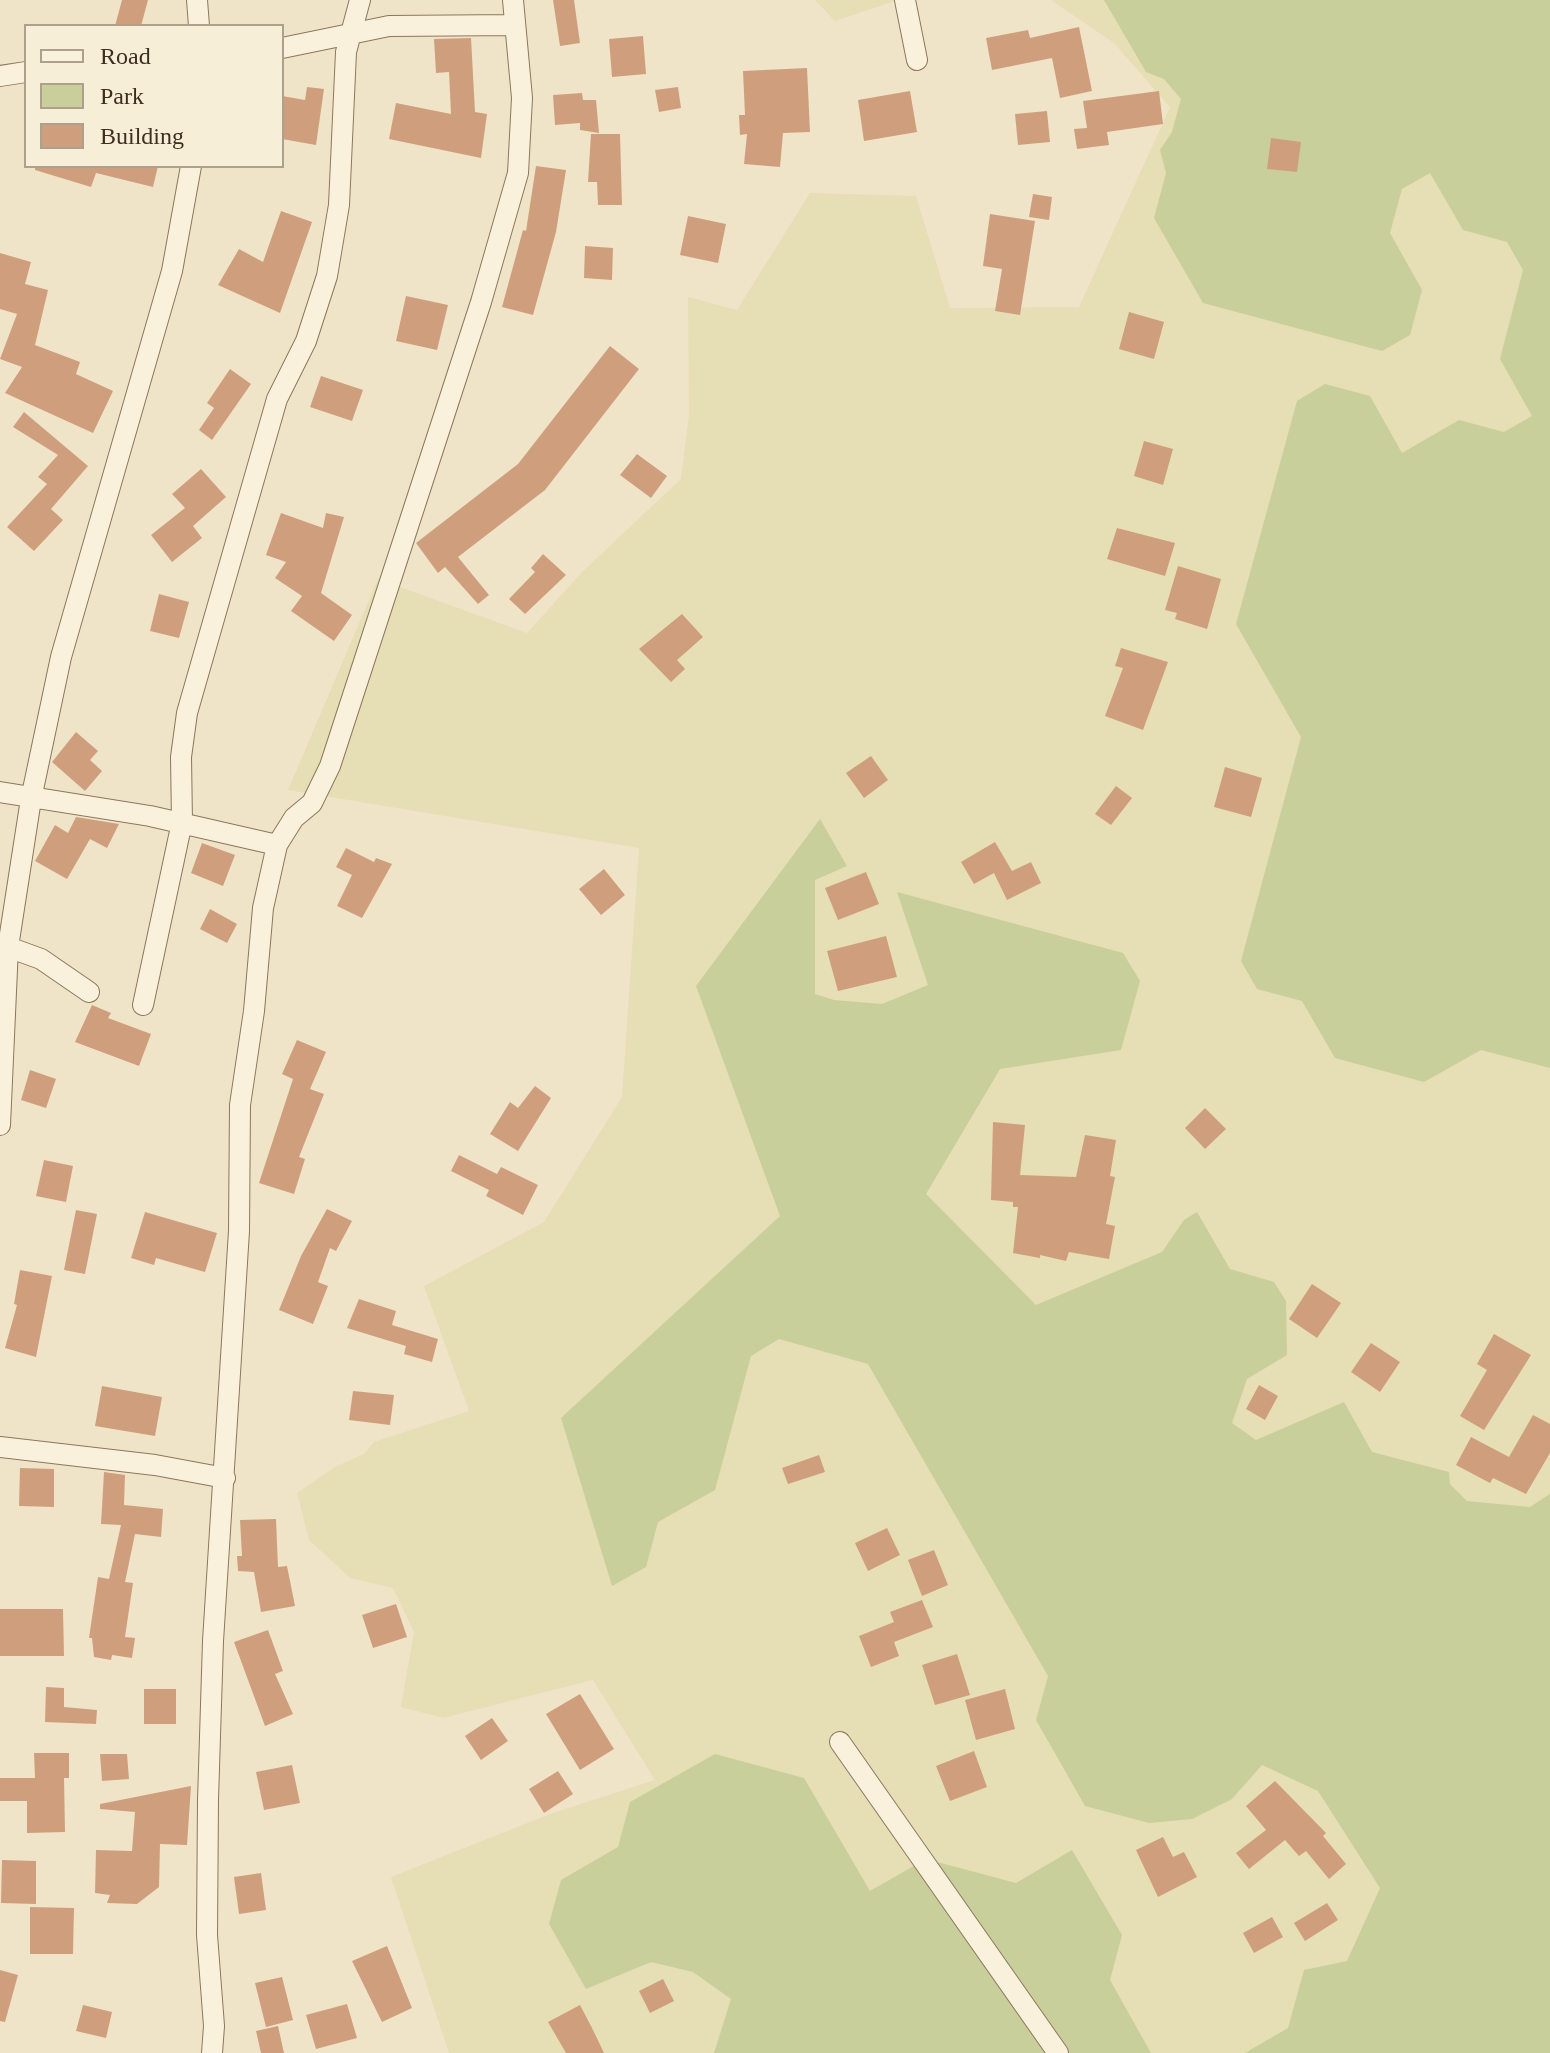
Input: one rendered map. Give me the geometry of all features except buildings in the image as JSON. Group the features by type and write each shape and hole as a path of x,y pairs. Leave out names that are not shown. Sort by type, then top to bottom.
{"street":[{"path":"197,0 199,24"},
{"path":"143,1005 182,822 181,757 187,713 277,399 306,341 327,276 339,205 346,52 360,0"},
{"path":"212,2053 214,2026 207,1935 213,1641 239,1231 240,1105 254,1011 263,908 277,845 294,818 312,803 330,766 486,288 518,173 522,98 513,0"},
{"path":"905,0 917,60"},
{"path":"284,48 314,44 351,32 389,26 514,25"},
{"path":"0,76 24,72"},
{"path":"0,1125 8,947 31,799 61,657 172,271 191,168"},
{"path":"0,792 31,799 65,800 182,822 277,845"},
{"path":"8,947 41,959 89,992"},
{"path":"0,1447 155,1465 225,1478"},
{"path":"840,1742 1058,2053"}],"shaded area":[{"path":"815,0 898,0 835,21"},
{"path":"1051,0 1550,0 1550,2053 449,2053 391,1877 550,1814 655,1780 593,1680 443,1718 401,1707 414,1632 393,1588 350,1578 309,1540 297,1493 335,1467 364,1454 374,1442 469,1411 424,1286 544,1222 622,1097 639,848 288,790 378,579 527,633 581,573 681,479 689,414 688,297 737,310 810,193 916,196 950,308 1079,307 1170,107 1114,43"}],"green space":[{"path":"1104,0 1550,0 1550,1068 1481,1050 1424,1082 1335,1058 1302,1001 1257,989 1241,961 1301,737 1236,624 1297,401 1325,384 1370,396 1402,453 1459,420 1504,432 1532,416 1500,359 1523,270 1507,242 1463,230 1430,173 1402,189 1390,233 1422,290 1410,335 1382,351 1203,303 1154,218 1166,173 1160,150 1172,132 1181,99 1164,79 1146,72"},
{"path":"820,819 847,866 815,880 815,994 834,1000 882,1004 928,985 897,892 1123,953 1140,981 1121,1050 1000,1069 926,1194 1036,1305 1162,1252 1184,1220 1197,1212 1230,1269 1274,1282 1286,1301 1287,1355 1247,1379 1232,1423 1256,1440 1344,1402 1372,1452 1449,1472 1450,1484 1467,1501 1530,1507 1550,1494 1550,2053 1245,2053 1288,2028 1304,1970 1347,1961 1380,1888 1318,1791 1262,1765 1232,1799 1192,1819 1149,1823 1085,1806 1036,1720 1048,1676 868,1364 779,1339 751,1356 715,1490 658,1522 646,1567 612,1586 561,1418 780,1216 696,986"},
{"path":"715,1754 804,1778 870,1891 926,1859 1016,1883 1072,1850 1122,1935 1110,1980 1151,2053 714,2053 731,1999 693,1972 651,1962 586,1989 549,1924 561,1880 618,1847 630,1802"}]}
